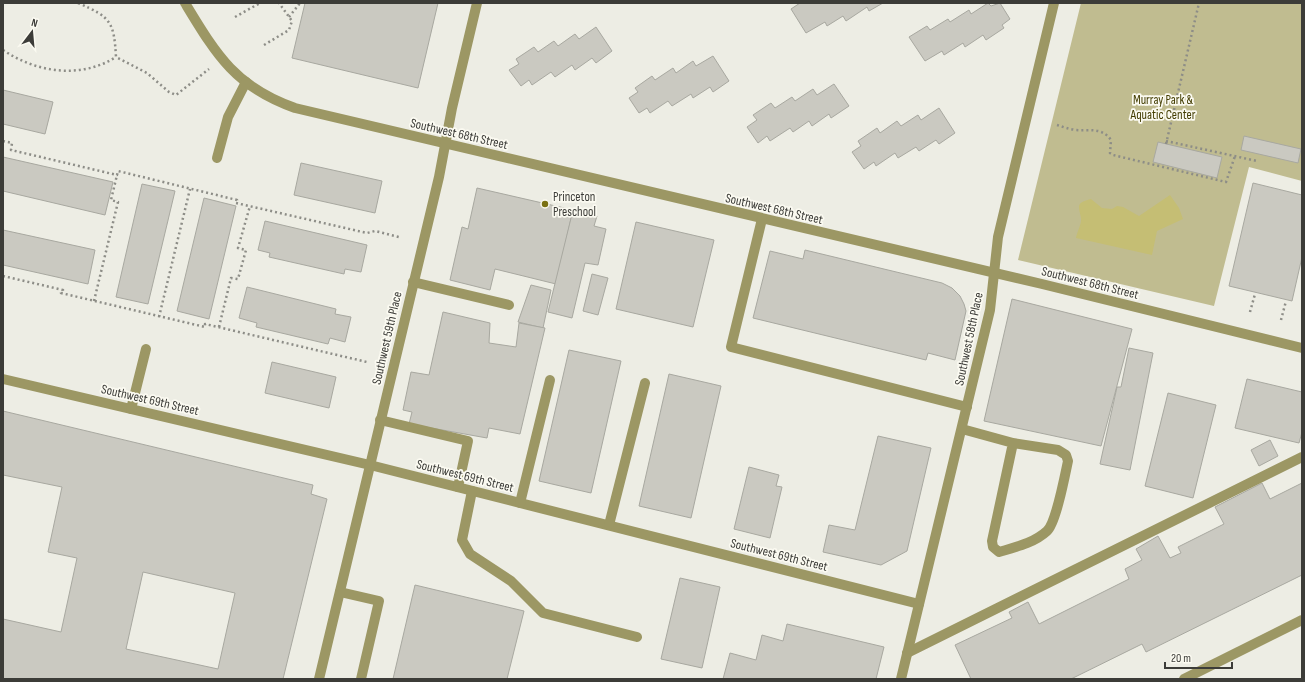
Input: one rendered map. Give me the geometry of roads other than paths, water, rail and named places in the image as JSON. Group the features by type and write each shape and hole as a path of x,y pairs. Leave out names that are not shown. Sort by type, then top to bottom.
{"street":[{"name":"Southwest 68th Street","path":"185,3 221,58 246,82 268,97 295,108 1302,348"},
{"name":"Southwest 59th Place","path":"319,679 439,177 445,143 477,3"},
{"name":"Southwest 58th Place","path":"901,679 990,310 998,237 1054,3"},
{"path":"217,158 228,116 246,82"},
{"path":"762,219 731,347 967,407"},
{"path":"414,282 510,305"},
{"path":"131,409 146,349"},
{"name":"Southwest 69th Street","path":"3,379 370,465 919,604"},
{"path":"520,503 550,380"},
{"path":"609,525 646,383"},
{"path":"380,420 468,441 458,487"},
{"path":"962,429 1013,443 1058,450 1066,455 1068,461 1055,515 1048,530 1032,542 999,552 993,547 992,541 1013,443"},
{"path":"907,653 1302,457"},
{"path":"472,491 462,540 470,554 511,581 542,613 636,637"},
{"path":"340,592 379,601 361,679"},
{"path":"1184,679 1302,620"}],"place":[{"name":"Princeton Preschool","path":"545,204"}],"park label":[{"name":"Murray Park & Aquatic Center","path":"1163,108"}]}
